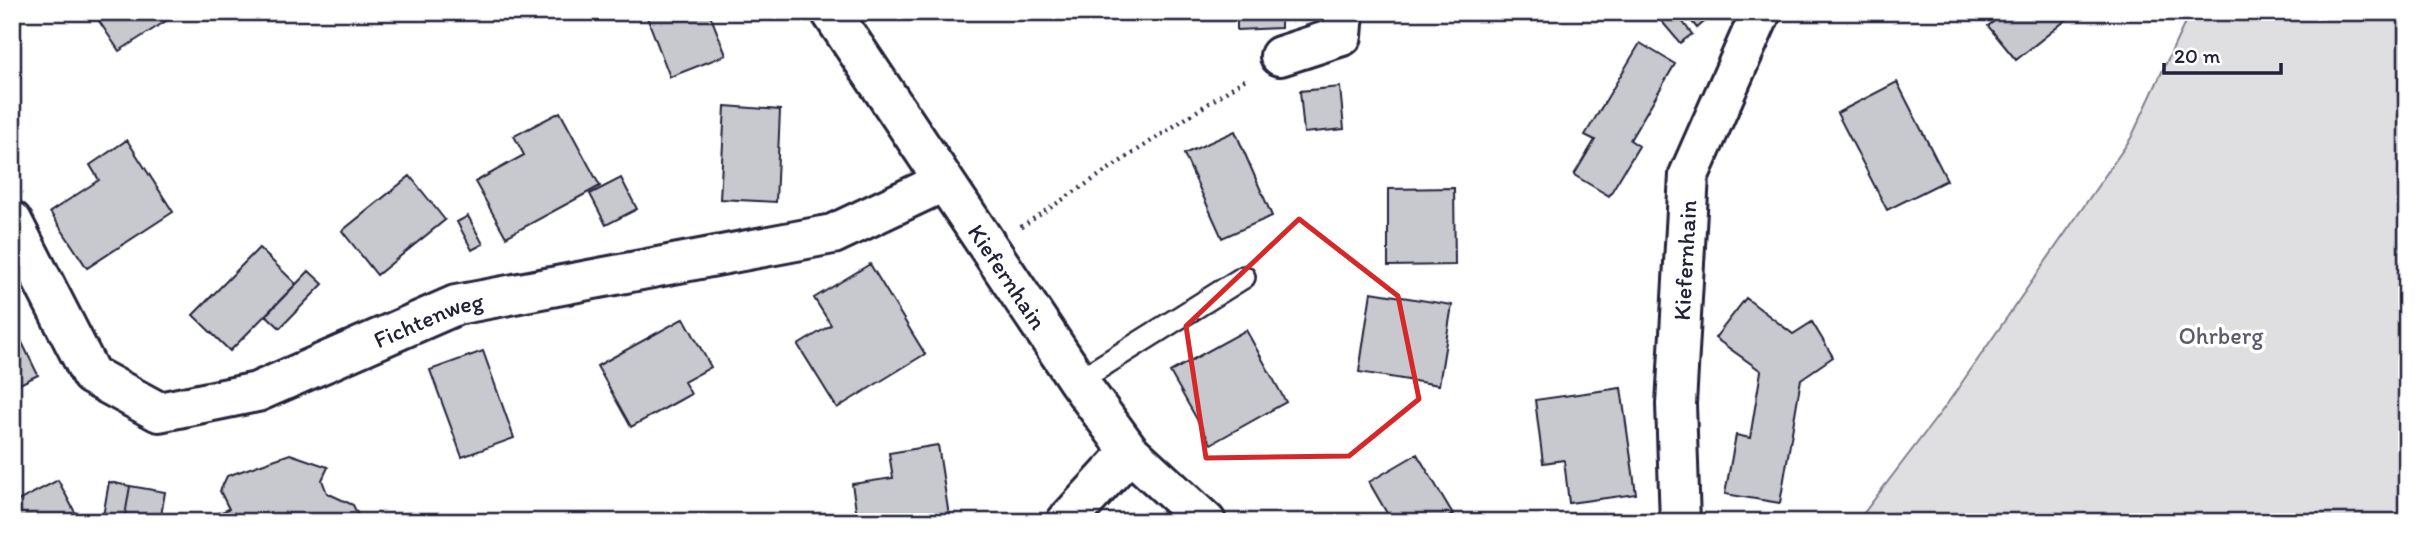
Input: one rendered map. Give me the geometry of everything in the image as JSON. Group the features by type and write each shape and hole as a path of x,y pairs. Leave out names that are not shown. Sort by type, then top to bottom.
{"street":[{"name":"Kiefernhain","path":"831,12 1078,382 1130,452 1206,522"},
{"path":"1280,56 1342,36 1343,12"},
{"name":"Kiefernhain","path":"1680,522 1676,404 1689,175 1760,12"},
{"name":"Fichtenweg","path":"12,221 91,375 159,412 257,392 456,305 832,234 943,182"},
{"path":"1066,522 1130,452"}],"lane":[{"path":"1078,382 1244,277"}],"path":[{"path":"989,248 1280,56"}],"highlighted area":[{"path":"1299,219 1398,296 1419,399 1349,456 1206,458 1186,326"}],"green space":[{"name":"Ohrberg","path":"2190,12 2407,12 2407,522 1857,522 1947,404 2131,138"}],"building":[{"path":"93,12 161,12 166,21 119,51"},
{"path":"645,12 709,12 726,55 670,77"},
{"path":"1237,12 1281,12 1281,28 1237,30"},
{"path":"1663,12 1675,12 1692,34 1680,43 1658,17"},
{"path":"1684,12 1716,12 1697,28"},
{"path":"2006,12 2076,12 2016,60 1988,26"},
{"path":"1640,43 1675,64 1630,140 1639,146 1609,196 1574,175 1595,140 1585,135"},
{"path":"1897,82 1947,180 1887,210 1837,113"},
{"path":"1340,87 1344,129 1304,133 1300,91"},
{"path":"725,106 780,110 776,202 720,199"},
{"path":"560,112 600,186 506,237 475,182 524,155 514,136"},
{"path":"1235,131 1272,216 1222,238 1184,154"},
{"path":"127,140 173,212 87,268 50,212 99,180 90,165"},
{"path":"410,176 445,220 377,275 342,231"},
{"path":"621,178 637,209 606,225 590,194"},
{"path":"1454,188 1455,265 1388,266 1388,189"},
{"path":"468,216 483,244 472,250 457,222"},
{"path":"259,248 296,284 230,351 193,315"},
{"path":"870,264 925,354 837,408 798,345 831,325 814,298"},
{"path":"309,271 323,284 280,328 266,315"},
{"path":"1371,292 1452,305 1439,385 1359,372"},
{"path":"1746,298 1793,334 1812,322 1833,357 1801,379 1780,503 1725,494 1736,435 1750,438 1761,371 1715,338"},
{"path":"684,318 711,367 684,382 691,394 631,427 597,366"},
{"path":"12,322 38,375 12,388"},
{"path":"1246,330 1286,402 1211,444 1170,372"},
{"path":"483,351 514,438 462,457 430,370"},
{"path":"1621,388 1636,494 1569,503 1564,460 1543,463 1535,400"},
{"path":"938,445 950,522 858,522 852,484 893,478 889,453"},
{"path":"290,454 328,467 322,480 327,493 353,505 359,522 212,522 214,515 229,509 220,491 227,476"},
{"path":"1417,454 1453,514 1440,522 1392,522 1369,482"},
{"path":"58,480 80,522 15,522 12,504"},
{"path":"109,482 130,486 124,522 102,522"},
{"path":"130,486 165,492 160,522 124,522"}]}
